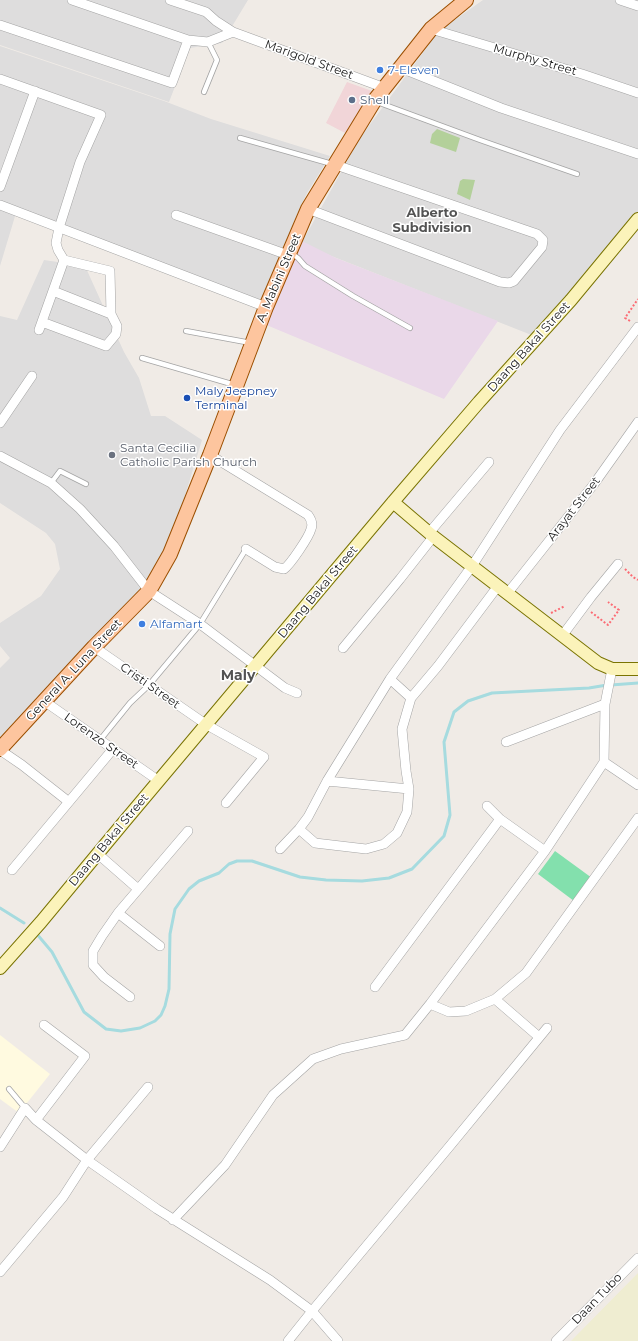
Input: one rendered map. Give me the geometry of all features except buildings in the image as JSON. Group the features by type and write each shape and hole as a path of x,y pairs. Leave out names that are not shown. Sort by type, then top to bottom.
{"main road":[{"name":"A. Mabini Street","path":"149,591 170,554 237,386 266,307 308,208 336,165 374,101 431,29 466,0"},
{"name":"General A. Luna Street","path":"0,750 94,647 149,591"}],"street":[{"path":"72,0 188,40 208,42 233,32"},
{"name":"Marigold Street","path":"170,0 206,12 216,21 233,32 385,88"},
{"path":"620,0 638,6"},
{"path":"0,25 172,83 188,40"},
{"name":"Murphy Street","path":"431,29 582,74 638,93"},
{"path":"401,68 501,108 638,154"},
{"path":"0,79 101,115 80,162 56,243 64,260 110,271 111,314 117,326 116,334 106,346 40,326 64,260"},
{"path":"0,187 35,91"},
{"path":"308,208 508,283 514,280 542,247 543,240 537,234 336,165"},
{"path":"0,205 266,307"},
{"path":"176,215 289,254"},
{"name":"Daang Bakal Street","path":"0,968 41,922 393,502 479,402 571,300 638,219"},
{"path":"53,291 111,314"},
{"path":"280,849 299,830 308,817 327,780 390,679 472,566 560,430 638,327"},
{"path":"0,423 32,376"},
{"name":"Arayat Street","path":"411,698 594,484 638,422"},
{"path":"210,455 308,515 312,520 312,529 290,564 284,569 275,567 246,549"},
{"path":"0,456 51,483 80,509 109,541 149,591 200,624 255,667 285,688 297,693"},
{"path":"343,648 400,579 431,535 489,462"},
{"path":"393,502 431,535 598,663 612,669 638,669"},
{"path":"562,636 583,606 618,564"},
{"name":"Cristi Street","path":"94,647 207,725 264,757 226,803"},
{"path":"173,1220 225,1165 273,1095 313,1059 341,1049 405,1035 430,1004 545,851 604,762 605,704 612,669"},
{"path":"299,830 315,843 366,849 384,844 397,833 406,812 409,789 402,729 411,698 390,679"},
{"name":"Lorenzo Street","path":"44,701 159,781"},
{"path":"506,742 605,704"},
{"path":"12,870 112,749"},
{"path":"0,750 22,765 69,802"},
{"path":"604,762 638,785"},
{"path":"327,780 409,789"},
{"path":"487,806 500,819 545,851"},
{"path":"430,1004 449,1012 466,1011 495,999 526,973 638,818"},
{"path":"375,987 500,819"},
{"path":"130,997 104,977 93,965 93,951 118,913 188,831"},
{"path":"98,854 138,888"},
{"path":"118,913 160,946"},
{"path":"495,999 540,1037"},
{"path":"36,1120 85,1056 44,1025"},
{"path":"288,1341 547,1028"},
{"path":"0,1272 63,1197 87,1160 148,1087"},
{"path":"0,1145 25,1108 36,1120 87,1160 173,1220 270,1280 312,1311 338,1341"},
{"name":"Daan Tubo","path":"556,1341 638,1258"}],"lane":[{"path":"204,92 217,60 208,42"},
{"path":"374,101 577,174"},
{"path":"240,138 336,165"},
{"path":"289,254 298,258 305,266 347,292 410,328"},
{"path":"186,331 252,343"},
{"path":"142,358 237,386"},
{"path":"51,483 60,471 86,484"},
{"path":"100,740 130,702 149,685 200,624 246,549"},
{"path":"9,1089 25,1108"}],"path":[{"path":"625,318 638,299"},
{"path":"618,564 621,568 626,570 638,580"},
{"path":"583,606 608,625 619,610 608,602"},
{"path":"543,621 549,615 564,606"}],"shaded area":[{"path":"0,0 248,0 222,43 190,48 169,102 0,45"},
{"path":"483,0 638,0 638,218 534,336 301,244 360,138 439,31"},
{"path":"0,46 164,101 211,119 330,156 307,193 298,212 262,301 16,213 0,266"},
{"path":"347,82 372,91 345,133 326,123"},
{"path":"300,240 336,258 498,321 444,399 264,324"},
{"path":"44,260 85,266 124,352 139,378 151,416 165,416 202,440 172,538 149,587 0,747 0,668 10,658 0,646 0,623 41,596 60,569 55,544 46,533 0,503 0,316 17,320"},
{"path":"0,1035 50,1074 19,1113 0,1099"},
{"path":"638,1273 638,1341 571,1341"}],"green space":[{"path":"437,129 460,138 456,152 430,143 432,134"},
{"path":"463,179 475,180 470,200 457,194 460,181"},
{"path":"555,851 592,878 574,901 538,874"}],"waterway":[{"path":"611,685 638,683"},
{"path":"36,933 52,952 84,1012 106,1029 121,1031 140,1028 155,1021 161,1015 165,1006 169,989 170,934 175,909 189,889 199,881 219,873 229,864 237,861 252,861 300,877 326,880 362,881 389,878 412,869 444,836 450,815 444,742 454,712 468,701 492,693 589,688 607,685"},
{"path":"0,908 24,923"}],"place":[{"name":"7-Eleven","path":"380,70"},
{"name":"Shell","path":"352,100"},
{"name":"Maly Jeepney Terminal","path":"187,398"},
{"name":"Santa Cecilia Catholic Parish Church","path":"112,455"},
{"name":"Alfamart","path":"142,624"}],"district":[{"name":"Alberto Subdivision","path":"432,220"},
{"name":"Maly","path":"238,676"}]}
